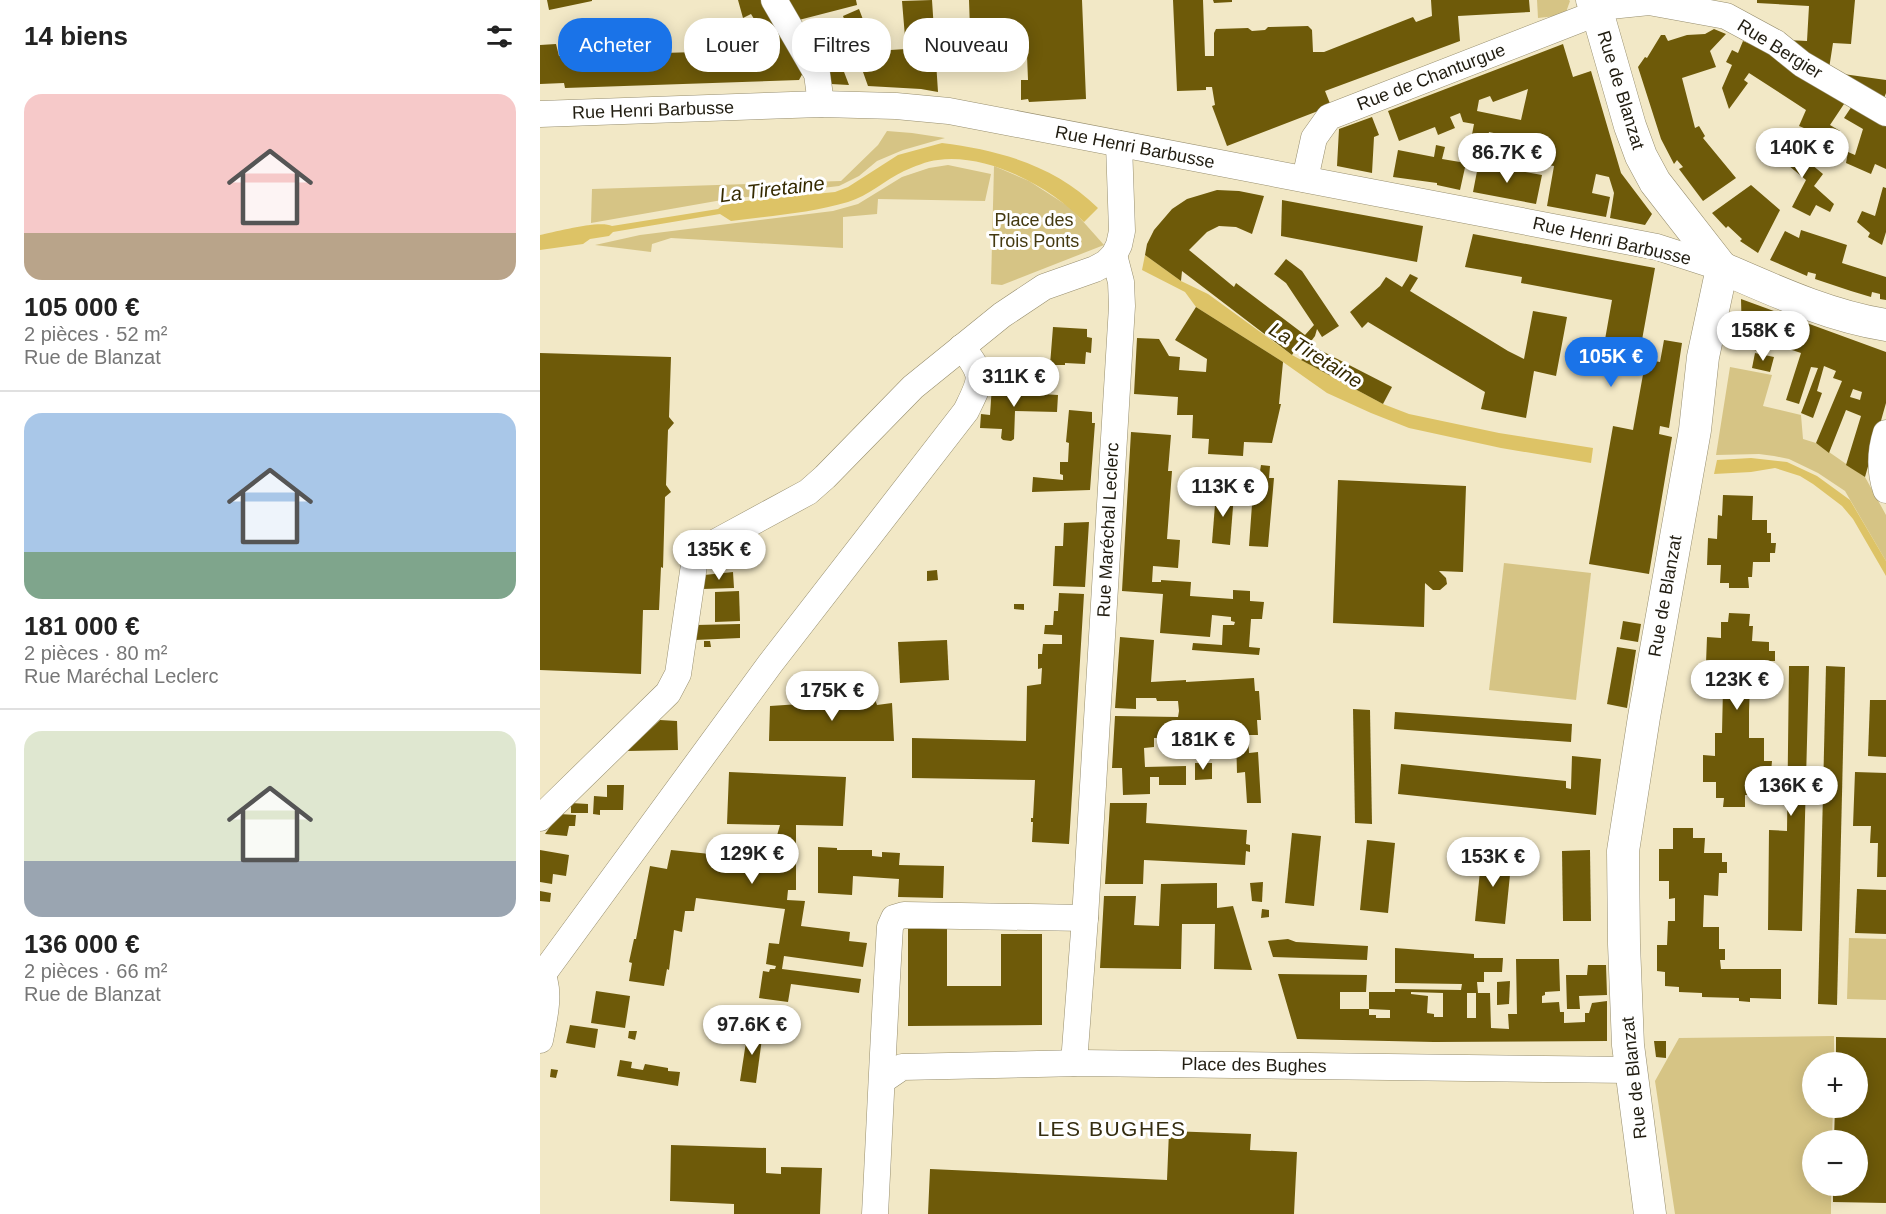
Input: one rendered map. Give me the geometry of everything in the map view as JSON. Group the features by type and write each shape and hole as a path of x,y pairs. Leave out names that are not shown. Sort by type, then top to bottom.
{"street":[{"path":"774,0 817,74 821,104"},
{"name":"Rue Bergier","path":"1594,5 1610,6 1648,2 1725,16 1776,43 1802,64 1886,113"},
{"name":"Rue de Chanturgue","path":"1305,179 1314,138 1329,117 1584,18 1594,5"},
{"name":"Rue de Blanzat","path":"1594,5 1641,156 1655,182 1722,268 1703,357 1695,430 1644,717 1623,851 1624,944 1630,1070 1650,1214"},
{"name":"Rue Henri Barbusse","path":"540,114 821,104 897,106 949,111 1657,247 1722,268"},
{"name":"Rue Maréchal Leclerc","path":"1074,1063 1085,918 1122,306 1121,282 1114,255 1122,231 1119,144"},
{"path":"540,818 668,693 678,674 694,565 698,557 714,543 808,492 913,387 1002,315 1044,287 1095,269 1114,255"},
{"path":"1722,268 1835,313 1886,325"},
{"path":"540,1040 547,1004 541,972 770,664 966,411 978,385 979,373 960,349"},
{"path":"1886,433 1883,442 1881,474 1886,490"},
{"path":"875,1214 883,1080 882,1046 890,927 894,918 904,915 1085,918"},
{"name":"Place des Bughes","path":"883,1080 902,1067 1074,1063 1630,1070"}],"green space":[{"path":"1537,0 1570,1 1565,15 1538,18"},
{"path":"887,131 945,138 903,150 877,161 859,176 839,186 722,200 591,223 592,189 841,181 878,145"},
{"path":"948,165 991,174 985,201 878,199 877,214 843,217 843,248 671,238 652,244 651,252 595,245 640,235 833,211 858,204 902,177 929,168"},
{"name":"Place des Trois Ponts","path":"994,166 1029,181 1071,208 1104,245 1002,285 991,284"},
{"path":"1730,367 1772,375 1763,406 1801,415 1803,439 1816,443 1865,477 1886,515 1886,561 1845,491 1818,473 1789,459 1774,456 1716,455"},
{"path":"1504,563 1591,573 1576,700 1489,690"},
{"path":"1849,938 1886,939 1886,1000 1847,999"},
{"path":"1834,1036 1834,1052 1802,1052 1802,1118 1833,1118 1832,1130 1802,1130 1802,1196 1831,1196 1831,1214 1675,1214 1655,1081 1679,1038"}],"shaded area":[{"path":"942,143 985,150 1026,162 1064,181 1098,208 1084,222 1055,197 1017,175 977,162 957,159 938,160 904,171 863,196 834,206 731,221 720,214 613,232 609,236 590,239 583,244 540,250 540,235 577,227 598,224 612,226 718,209 725,203 835,192 848,187 898,155"},
{"path":"1145,255 1181,281 1208,294 1292,355 1383,404 1409,414 1499,433 1593,448 1591,463 1501,448 1409,428 1327,393 1196,307 1185,292 1142,270"},
{"path":"1751,458 1787,462 1817,476 1850,500 1886,561 1886,576 1853,519 1842,506 1800,476 1775,468 1714,474 1717,460"}],"building":[{"path":"547,0 592,0 592,1 549,10"},
{"path":"738,0 766,0 776,18 753,18 751,14 743,18"},
{"path":"783,0 856,0 857,5 807,18 793,18"},
{"path":"932,0 933,18 903,18 902,1"},
{"path":"969,0 1082,0 1086,99 1029,102 1028,99 1021,100 1021,80 1028,80 1029,72 1029,18 970,18"},
{"path":"1173,0 1203,0 1205,56 1214,56 1216,29 1248,28 1252,31 1265,30 1268,27 1308,26 1312,30 1313,52 1324,52 1413,17 1416,22 1432,16 1431,0 1529,0 1530,12 1458,16 1460,41 1325,91 1331,106 1227,146 1212,106 1215,105 1212,87 1206,87 1206,90 1177,91"},
{"path":"1213,0 1232,0 1232,2 1214,3"},
{"path":"1757,0 1855,0 1851,44 1833,43 1828,75 1787,40 1807,41 1809,6 1757,3"},
{"path":"859,9 862,18 844,18 843,16"},
{"path":"780,26 792,49 792,72 803,72 799,80 565,88 564,83 540,84 540,45 556,44 558,72 672,72 672,53 684,52 684,72 780,72"},
{"path":"1714,29 1726,34 1710,51 1716,67 1682,78 1695,128 1699,126 1705,136 1703,138 1736,178 1703,201 1679,169 1683,167 1677,160 1674,164 1661,139 1638,67 1645,57 1647,58 1661,35 1665,35 1668,41 1687,35 1705,34"},
{"path":"1743,41 1771,52 1846,101 1830,125 1840,131 1838,136 1831,132 1828,138 1799,126 1806,110 1749,73 1744,80 1748,83 1729,109 1722,88 1732,65 1726,62 1732,50 1738,53"},
{"path":"1563,44 1573,77 1591,71 1621,173 1652,214 1645,225 1610,218 1614,193 1609,177 1596,174 1592,193 1610,197 1606,217 1547,206 1554,166 1513,159 1517,138 1489,132 1485,148 1470,145 1474,124 1463,122 1460,113 1450,117 1455,128 1438,135 1435,127 1399,141 1388,111","holes":["1528,89 1521,120 1477,111 1479,100 1490,96 1493,102"]},
{"path":"903,49 903,72 937,72 938,92 868,86 863,72 891,72 891,50"},
{"path":"824,72 844,72 849,85 831,84"},
{"path":"1836,73 1886,80 1886,93 1882,103"},
{"path":"1852,106 1886,125 1886,169 1875,164 1871,174 1846,163 1848,152 1855,155 1863,129 1844,118"},
{"path":"1372,117 1379,135 1374,137 1372,173 1337,166 1339,129"},
{"path":"1773,136 1823,174 1814,186 1834,204 1830,212 1816,205 1810,216 1792,207 1806,180 1765,146"},
{"path":"1436,145 1445,147 1442,159 1466,163 1460,190 1437,185 1437,183 1393,177 1398,150 1434,157"},
{"path":"1479,161 1486,162 1485,165 1542,175 1536,204 1473,192"},
{"path":"1751,185 1780,210 1758,253 1740,241 1742,239 1728,226 1726,228 1712,213"},
{"path":"1883,187 1886,188 1886,232 1882,245 1868,237 1870,233 1857,222 1862,211 1875,216"},
{"path":"1217,190 1264,196 1252,234 1236,227 1219,226 1207,232 1189,250 1234,287 1236,283 1305,335 1314,325 1286,283 1274,274 1286,259 1302,271 1339,326 1322,337 1317,329 1309,344 1300,342 1292,355 1182,271 1181,281 1145,255 1147,244 1154,230 1172,209 1187,199"},
{"path":"1282,200 1423,226 1417,262 1281,236"},
{"path":"1801,230 1847,245 1842,263 1886,277 1886,300 1880,299 1880,294 1872,292 1871,297 1851,291 1815,279 1816,274 1808,272 1807,276 1770,260 1785,231 1799,238"},
{"path":"1473,234 1655,268 1638,362 1644,363 1645,359 1660,362 1664,340 1682,343 1669,428 1660,426 1659,434 1672,437 1649,574 1589,564 1613,426 1633,430 1644,369 1601,362 1612,300 1521,283 1522,277 1465,267"},
{"path":"1410,274 1418,278 1410,291 1524,359 1533,311 1567,317 1556,376 1534,371 1526,418 1481,409 1485,392 1368,322 1362,328 1350,312 1380,286 1386,277 1402,287"},
{"path":"1741,299 1886,352 1886,403 1865,477 1846,465 1861,416 1846,410 1829,453 1816,443 1842,381 1833,378 1836,371 1824,366 1817,391 1822,393 1813,418 1801,413 1818,368 1811,367 1799,404 1786,400 1801,353 1780,346 1779,350 1759,345 1758,351 1740,346 1742,339","holes":["1853,389 1862,392 1860,400 1850,397"]},
{"path":"1196,307 1283,362 1279,404 1281,404 1272,443 1244,442 1243,456 1208,454 1209,439 1192,438 1193,415 1177,415 1178,397 1134,394 1137,338 1159,339 1169,356 1180,357 1179,370 1206,372 1207,359 1175,340"},
{"path":"1053,327 1087,329 1087,337 1092,338 1091,353 1086,352 1085,364 1050,365"},
{"path":"1316,348 1392,387 1383,404 1301,360"},
{"path":"540,353 671,357 669,417 674,423 668,430 666,485 671,492 665,497 659,610 643,610 641,674 540,670"},
{"path":"1755,353 1774,357 1770,372 1752,368"},
{"path":"992,385 1026,387 1026,393 1058,395 1057,412 1015,411 1014,439 1003,440 1001,438 1002,429 980,428 981,414 990,415"},
{"path":"1069,410 1092,412 1092,423 1095,423 1090,490 1032,492 1033,477 1063,480 1063,475 1060,474 1060,462 1068,462 1069,443 1066,442"},
{"path":"1131,432 1171,435 1168,471 1172,471 1167,539 1180,540 1178,568 1153,566 1152,582 1161,582 1161,580 1191,582 1190,596 1233,599 1233,590 1250,591 1250,601 1264,602 1262,619 1251,619 1249,647 1260,648 1259,655 1192,650 1193,643 1222,645 1223,625 1234,625 1235,622 1231,621 1231,617 1212,615 1210,637 1160,633 1163,594 1122,591"},
{"path":"1261,465 1270,466 1269,478 1274,478 1268,547 1249,546 1254,477 1259,477"},
{"path":"1338,480 1466,486 1463,572 1439,571 1446,578 1447,584 1440,590 1433,590 1425,583 1424,627 1333,623"},
{"path":"1216,492 1234,494 1230,545 1212,543"},
{"path":"1723,495 1753,496 1752,520 1767,520 1767,533 1771,533 1771,543 1776,543 1775,553 1770,553 1770,562 1753,562 1752,577 1748,577 1749,588 1729,588 1729,583 1720,583 1721,565 1707,565 1708,538 1717,539 1718,515 1722,516"},
{"path":"1089,522 1085,587 1053,586 1055,546 1063,546 1064,523"},
{"path":"937,570 938,580 927,581 927,571"},
{"path":"733,572 734,588 702,589 704,575"},
{"path":"739,591 740,621 715,622 715,592"},
{"path":"1059,593 1084,594 1069,844 1032,842 1033,822 1031,818 1033,818 1035,780 912,778 912,738 1026,741 1027,686 1041,684 1042,668 1038,669 1038,654 1042,654 1043,644 1062,644 1062,635 1044,634 1045,625 1053,625 1054,611 1058,611"},
{"path":"1014,604 1024,604 1024,610 1014,609"},
{"path":"1729,613 1750,614 1749,626 1753,626 1752,641 1769,642 1769,651 1775,651 1775,661 1766,661 1765,684 1750,684 1749,711 1749,738 1764,738 1764,761 1772,761 1771,772 1767,772 1767,781 1748,781 1745,807 1723,807 1724,798 1716,798 1716,782 1703,782 1703,755 1715,756 1715,733 1722,733 1723,688 1717,688 1718,664 1706,663 1707,637 1721,638 1721,622 1728,622"},
{"path":"1623,621 1641,624 1638,642 1620,639"},
{"path":"740,624 740,638 695,640 696,625"},
{"path":"1120,637 1154,640 1151,682 1254,678 1255,691 1259,691 1261,720 1257,720 1258,735 1248,735 1249,753 1258,752 1261,803 1247,803 1245,772 1237,773 1236,736 1154,738 1154,747 1144,748 1145,767 1186,766 1186,785 1159,785 1159,777 1150,777 1150,794 1123,795 1122,768 1112,768 1115,716 1178,717 1179,711 1178,701 1157,701 1156,698 1136,698 1136,709 1115,708"},
{"path":"947,640 949,680 900,683 898,642"},
{"path":"704,641 710,641 711,647 704,647"},
{"path":"1617,647 1636,650 1627,708 1607,704"},
{"path":"1789,666 1809,666 1802,931 1768,930 1769,830 1787,831"},
{"path":"1826,666 1845,667 1837,1005 1818,1004"},
{"path":"875,699 877,705 892,703 894,741 769,741 770,706"},
{"path":"1870,700 1886,700 1886,757 1868,756"},
{"path":"1353,709 1370,710 1372,824 1355,823"},
{"path":"1395,712 1572,724 1571,742 1394,729"},
{"path":"660,720 677,721 678,750 627,751"},
{"path":"1572,756 1601,759 1596,815 1398,794 1401,764 1566,781 1566,788 1571,789"},
{"path":"1195,763 1212,763 1212,779 1195,780"},
{"path":"729,772 846,777 843,826 796,825 796,890 788,890 787,900 805,901 801,926 850,932 849,941 867,943 863,967 784,956 782,969 861,979 859,993 791,984 788,1002 759,998 763,971 769,972 776,966 766,964 769,943 779,944 785,909 696,898 694,911 685,911 682,932 674,930 669,970 667,969 664,986 629,981 632,963 629,962 634,939 636,939 650,866 667,869 671,850 770,860 780,825 727,824"},
{"path":"1855,772 1886,773 1886,877 1877,877 1878,843 1870,843 1871,826 1853,826"},
{"path":"607,785 624,785 623,810 600,810 600,815 593,814 594,796 607,797"},
{"path":"571,803 588,804 588,813 571,813"},
{"path":"1110,803 1147,803 1146,823 1247,830 1246,844 1250,845 1250,852 1246,851 1245,865 1144,860 1143,884 1105,884"},
{"path":"559,814 576,815 575,826 569,826 567,836 545,834"},
{"path":"1673,828 1693,828 1693,838 1705,838 1704,853 1722,853 1722,862 1727,862 1727,873 1719,873 1718,896 1704,895 1703,927 1719,927 1719,949 1725,949 1725,960 1720,960 1721,969 1781,969 1781,999 1750,998 1750,1002 1739,1001 1739,998 1702,997 1702,993 1679,992 1679,987 1665,986 1665,972 1657,971 1657,945 1667,945 1668,921 1675,921 1675,898 1669,899 1669,881 1659,881 1659,849 1673,849"},
{"path":"1292,833 1321,836 1314,906 1285,903"},
{"path":"1367,840 1395,843 1388,913 1360,910"},
{"path":"818,847 837,848 837,850 872,850 872,856 882,857 882,852 900,853 899,865 944,866 943,898 898,897 899,879 853,876 852,895 818,893"},
{"path":"540,850 569,855 566,876 553,874 552,884 540,882"},
{"path":"1590,850 1591,921 1563,921 1562,851"},
{"path":"1482,851 1512,855 1505,924 1475,921"},
{"path":"1263,882 1262,902 1252,901 1250,883"},
{"path":"1217,883 1217,908 1233,906 1252,970 1214,969 1215,924 1182,924 1181,969 1100,968 1104,896 1136,896 1134,925 1159,926 1161,884"},
{"path":"1857,889 1886,890 1886,934 1855,933"},
{"path":"540,891 551,893 550,902 540,901"},
{"path":"1262,909 1269,910 1269,917 1261,918"},
{"path":"908,929 947,929 947,986 1001,986 1001,934 1042,934 1042,1025 908,1026"},
{"path":"1288,939 1296,942 1368,946 1367,960 1273,957 1268,941"},
{"path":"1395,948 1474,954 1474,958 1503,958 1502,972 1484,972 1484,982 1477,982 1478,993 1490,993 1491,1028 1509,1029 1508,1014 1517,1014 1516,959 1559,959 1560,991 1545,992 1542,996 1542,1003 1559,1002 1560,1012 1564,1012 1564,1023 1585,1022 1585,1013 1589,1013 1592,1003 1607,1001 1607,1041 1434,1042 1297,1039 1278,974 1367,975 1366,992 1340,992 1340,1009 1369,1009 1369,992 1395,992 1395,989 1461,990 1462,984 1395,983","holes":["1411,992 1443,993 1443,1017 1434,1017 1434,1014 1427,1013 1428,996 1411,994","1467,993 1476,993 1476,1018 1467,1018","1369,1009 1390,1010 1390,1018 1376,1018 1376,1015 1369,1015"]},
{"path":"1588,965 1606,965 1607,995 1579,996 1580,1009 1567,1009 1566,975 1587,975"},
{"path":"1510,981 1509,1004 1497,1005 1497,982"},
{"path":"596,991 630,996 625,1028 591,1023"},
{"path":"570,1025 598,1029 595,1048 566,1043"},
{"path":"748,1029 763,1031 756,1083 740,1081"},
{"path":"629,1031 637,1031 635,1040 628,1038"},
{"path":"1836,1037 1886,1038 1886,1203 1833,1202 1833,1196 1868,1196 1868,1130 1834,1130 1835,1118 1868,1118 1868,1052 1836,1052"},
{"path":"1654,1041 1666,1041 1666,1058 1656,1057"},
{"path":"620,1060 632,1062 631,1068 643,1070 645,1064 680,1072 678,1086 617,1076"},
{"path":"551,1069 558,1070 556,1078 550,1077"},
{"path":"1169,1131 1251,1134 1250,1150 1297,1152 1294,1214 928,1214 930,1169 1167,1180"},
{"path":"671,1145 766,1148 766,1173 781,1174 781,1167 822,1168 820,1214 734,1214 734,1204 670,1201"}],"district":[{"name":"LES BUGHES","path":"1112,1128"}],"water label":[{"name":"La Tiretaine","path":"772,189"},
{"name":"La Tiretaine","path":"1316,355"}]}
